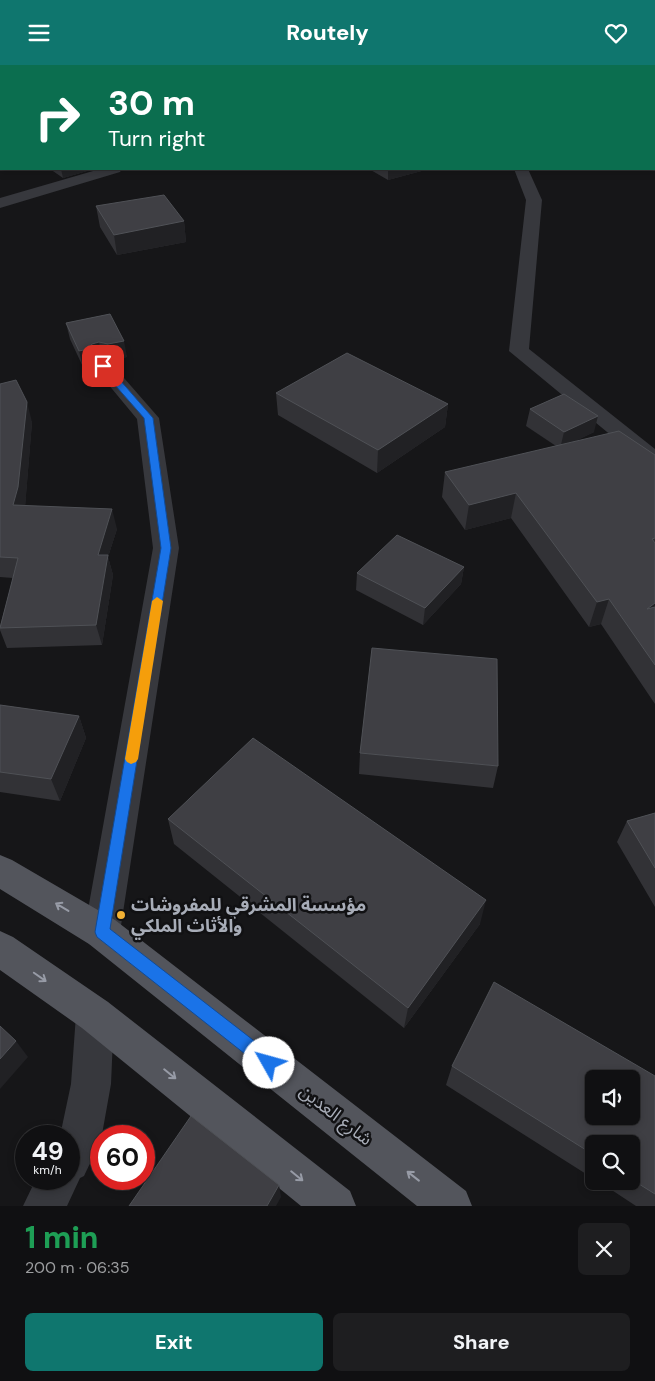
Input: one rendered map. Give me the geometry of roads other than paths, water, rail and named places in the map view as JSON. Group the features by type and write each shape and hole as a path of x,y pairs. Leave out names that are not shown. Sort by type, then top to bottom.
{"main road":[{"name":"شارع العدين","path":"0,871 102,932 451,1206"},
{"path":"0,949 95,1015 335,1206"}],"street":[{"path":"0,203 112,170"},
{"path":"521,170 534,200 519,351 655,459"},
{"path":"102,932 166,548 148,418 103,366"},
{"path":"80,1140 90,1084 95,1015"},
{"path":"44,1206 53,1190"}],"place":[{"name":"مؤسسة المشرقي للمفروشات والأثاث الملكي","path":"121,915"}]}
